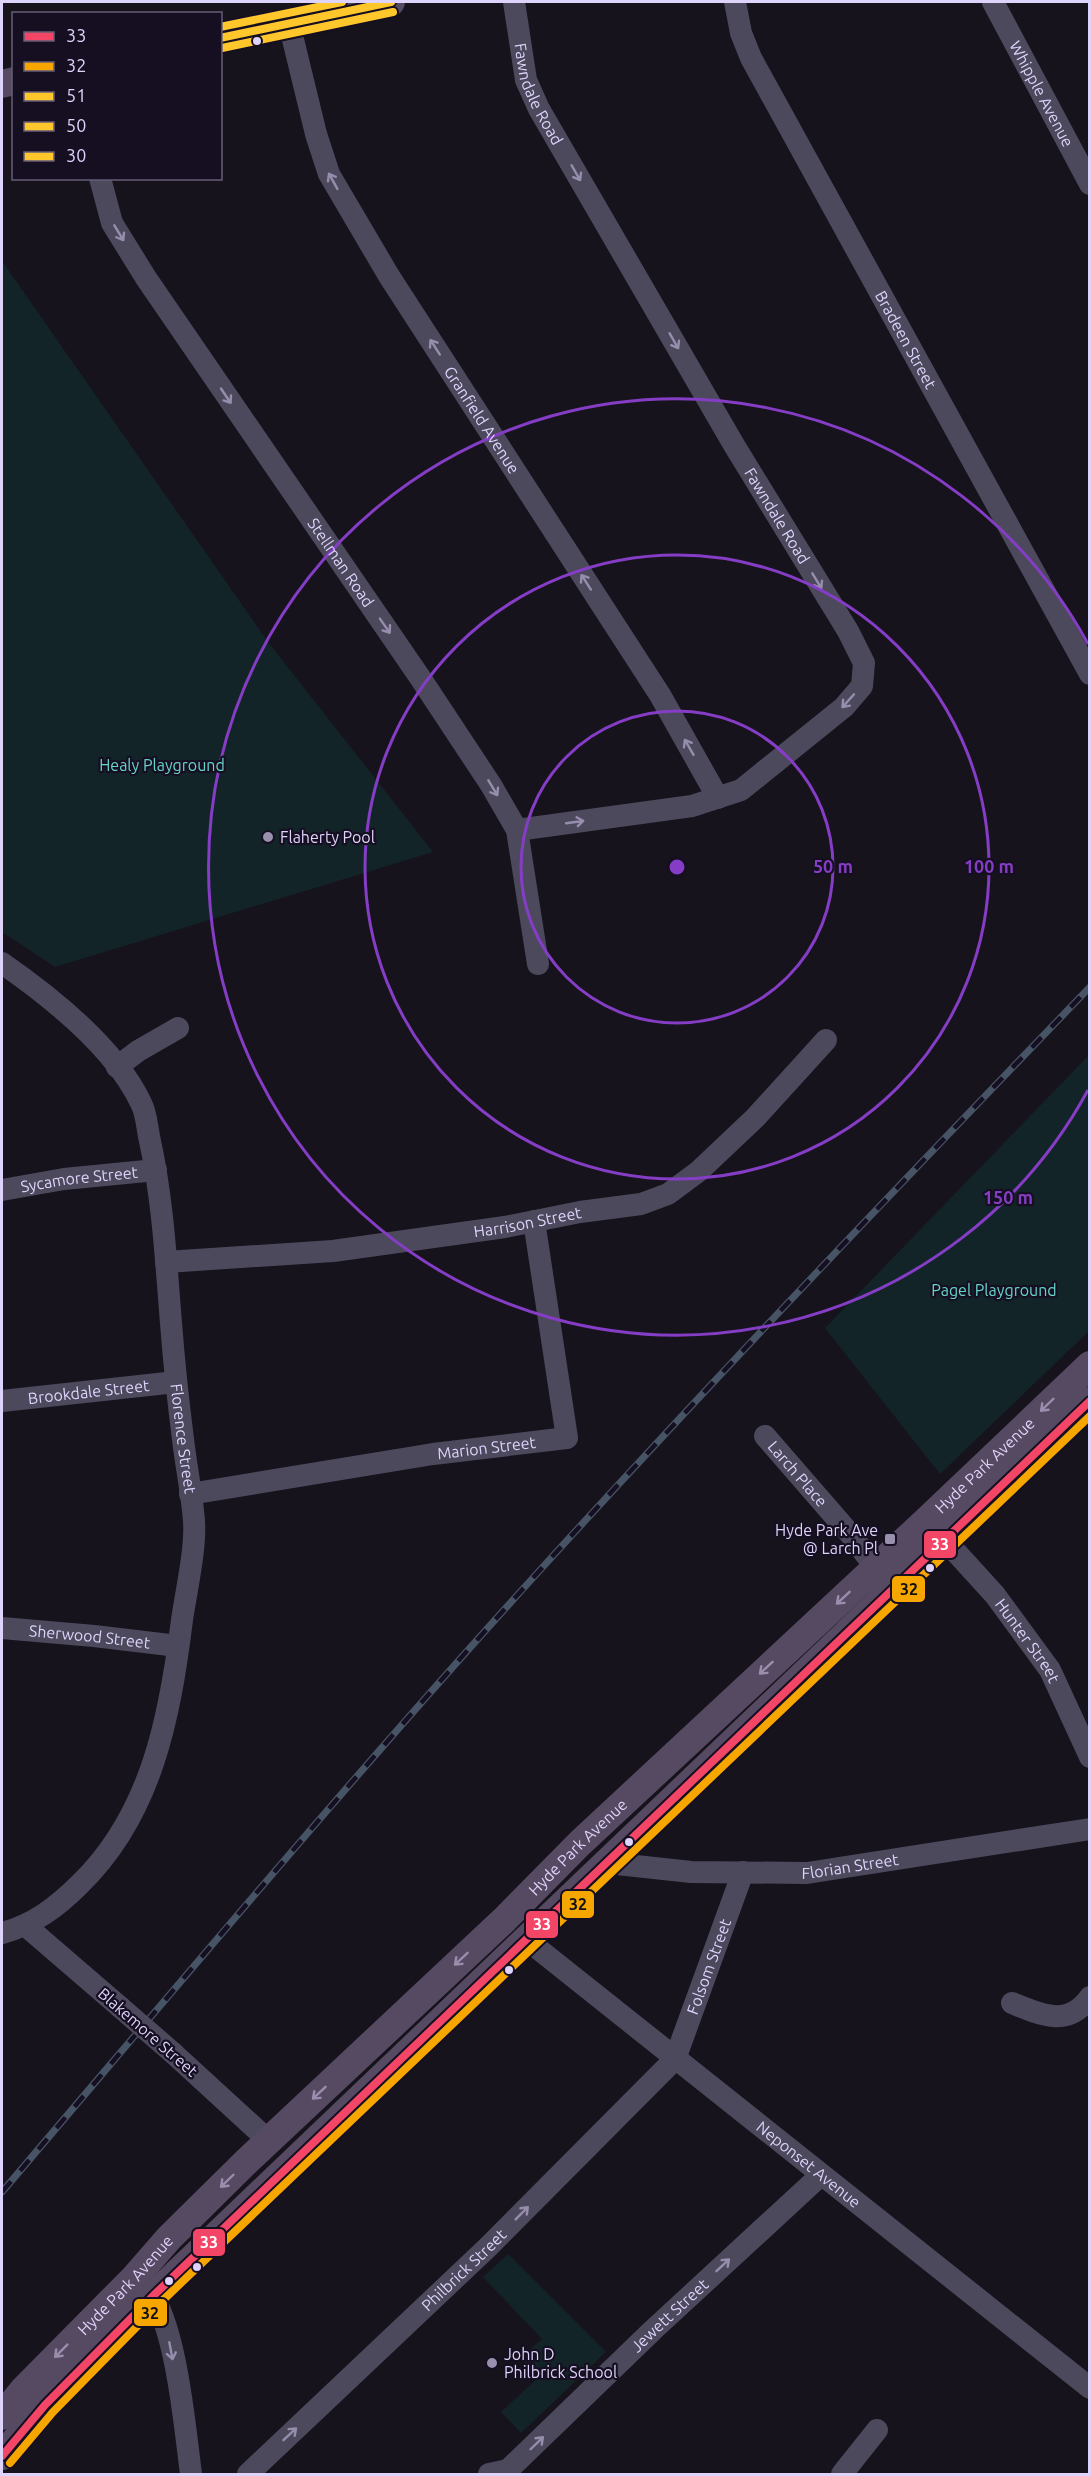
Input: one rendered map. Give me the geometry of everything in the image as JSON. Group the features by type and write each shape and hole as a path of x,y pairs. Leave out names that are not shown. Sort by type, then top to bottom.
{"main road":[{"path":"222,38 391,2"},
{"name":"Hyde Park Avenue","path":"935,1530 1089,1365"},
{"name":"Hyde Park Avenue","path":"2,2456 144,2286 168,2238 504,1920 580,1843 678,1751 884,1578 935,1530 1089,1401"},
{"name":"Hyde Park Avenue","path":"2,2416 24,2390 293,2160 527,1940 700,1774 884,1578"},
{"path":"678,1751 700,1774"},
{"path":"269,2141 293,2160"}],"street":[{"name":"Fawndale Road","path":"514,2 526,80 539,109 734,445 848,631 864,663 862,686 844,706 741,790 692,806 517,830"},
{"name":"Bradeen Street","path":"735,2 741,33 751,58 1089,674"},
{"name":"Whipple Avenue","path":"993,2 1089,184"},
{"name":"Granfield Avenue","path":"289,23 316,134 329,174 389,276 660,695 718,798"},
{"name":"Stellman Road","path":"101,180 112,223 146,278 421,679 491,785 517,830 538,964"},
{"name":"Florence Street","path":"2,963 43,992 87,1033 117,1067 142,1105 156,1170 176,1382 194,1524 167,1716 159,1748 141,1795 126,1826 101,1862 86,1878 50,1911 26,1926 2,1933"},
{"path":"117,1067 138,1051 178,1028"},
{"name":"Harrison Street","path":"166,1262 333,1251 641,1204 668,1194 699,1171 755,1118 826,1040"},
{"name":"Sycamore Street","path":"2,1190 64,1179 156,1170"},
{"name":"Marion Street","path":"190,1494 433,1454 567,1438 534,1221"},
{"name":"Brookdale Street","path":"2,1401 176,1382"},
{"name":"Larch Place","path":"765,1436 851,1535 884,1578"},
{"name":"Hunter Street","path":"935,1530 995,1595 1050,1670 1089,1757"},
{"name":"Sherwood Street","path":"2,1628 94,1635 178,1646"},
{"name":"Florian Street","path":"608,1863 691,1872 807,1873 1089,1829"},
{"name":"Folsom Street","path":"675,2058 743,1872"},
{"name":"Blakemore Street","path":"26,1926 173,2053 269,2141"},
{"name":"Neponset Avenue","path":"527,1940 1089,2388"},
{"path":"1012,2003 1039,2014 1061,2018 1078,2011 1089,1997"},
{"name":"Philbrick Street","path":"248,2475 487,2248 675,2058"},
{"name":"Jewett Street","path":"489,2475 508,2470 653,2330 821,2175"},
{"path":"144,2286 167,2332 180,2397 191,2475"},
{"path":"842,2475 877,2430"}],"green space":[{"name":"Healy Playground","path":"2,261 268,642 433,852 55,967 2,932"},
{"name":"Pagel Playground","path":"1089,1055 1089,1331 940,1474 825,1328"},
{"path":"508,2254 606,2352 521,2433 501,2412 539,2377 521,2358 542,2339 483,2277"}],"railway":[{"path":"2,2192 336,1800 472,1645 745,1349 1090,987"}],"transit line":[{"name":"30","path":"222,27 342,2"},
{"name":"51","path":"222,38 391,2"},
{"name":"50","path":"222,48 393,12"},
{"name":"33","path":"2,2456 45,2405 154,2295 1090,1401"},
{"name":"32","path":"10,2463 53,2412 161,2302 1090,1416"}],"place":[{"name":"Flaherty Pool","path":"268,837"},
{"name":"Hyde Park Ave @ Larch Pl","path":"890,1539"},
{"name":"John D Philbrick School","path":"492,2363"}]}
